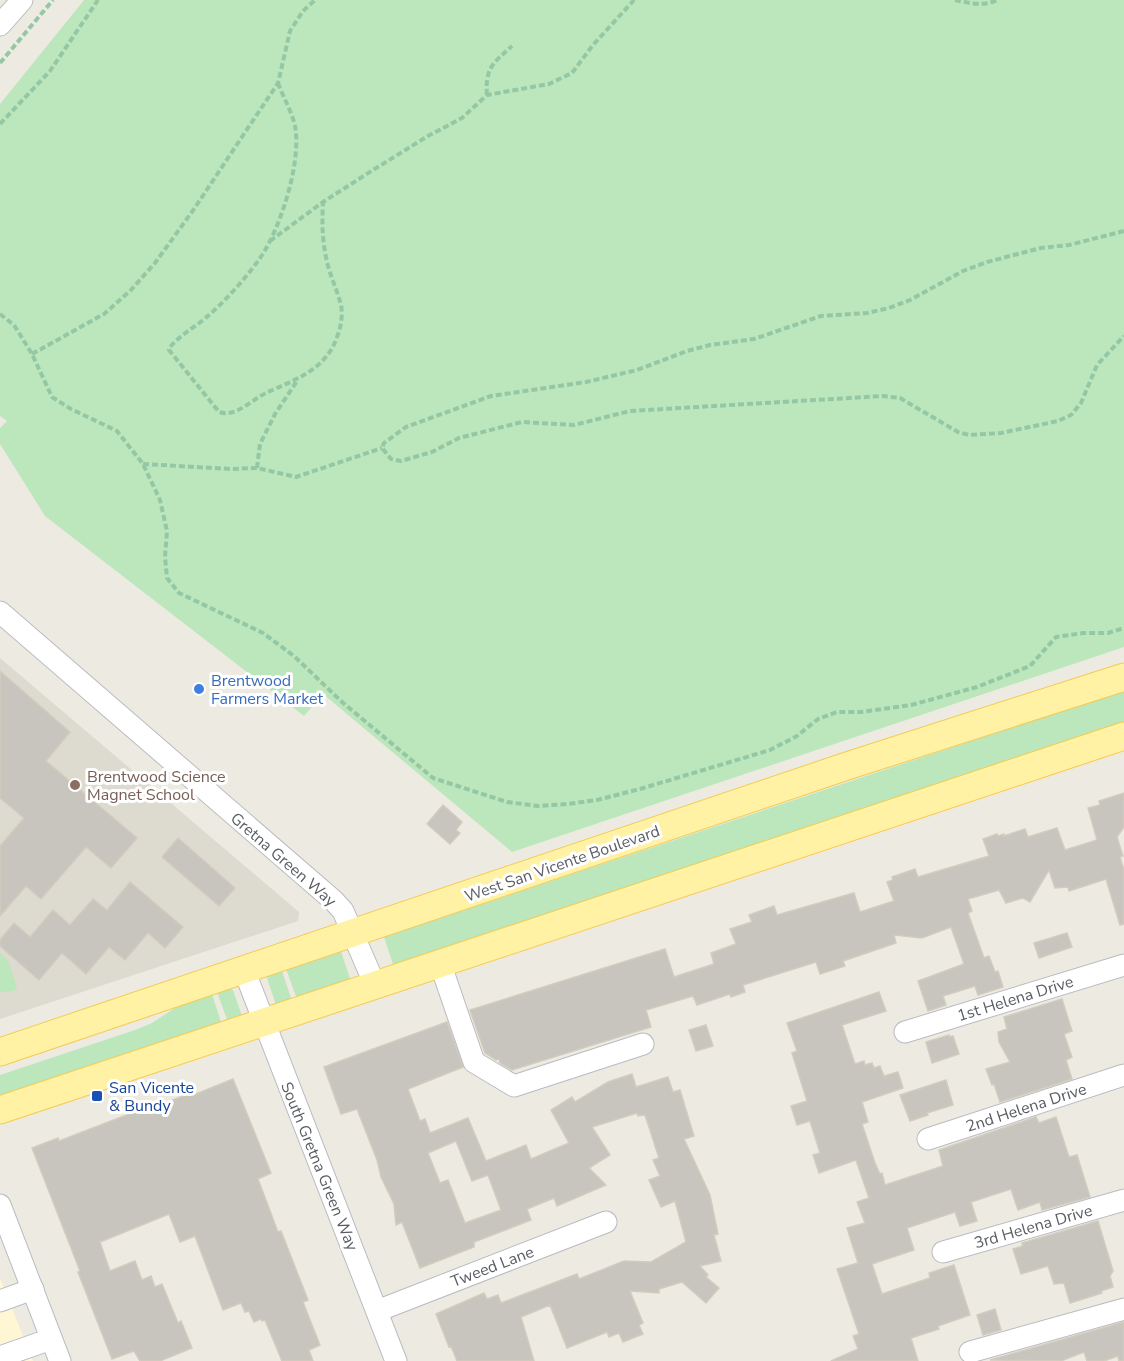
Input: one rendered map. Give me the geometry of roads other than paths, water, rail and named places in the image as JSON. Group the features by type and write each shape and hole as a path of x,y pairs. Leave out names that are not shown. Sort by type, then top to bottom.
{"main road":[{"name":"West San Vicente Boulevard","path":"0,1052 850,765 1124,676"},
{"path":"0,1110 1124,736"}],"street":[{"path":"0,24 22,0"},
{"name":"Gretna Green Way","path":"0,612 334,901 343,911 375,986"},
{"path":"440,963 474,1062 514,1086 643,1044"},
{"name":"1st Helena Drive","path":"905,1032 1124,965"},
{"name":"South Gretna Green Way","path":"244,970 396,1361"},
{"name":"2nd Helena Drive","path":"928,1139 1124,1075"},
{"name":"3rd Helena Drive","path":"943,1252 1124,1200"},
{"path":"0,1205 7,1243 33,1289 60,1361"},
{"name":"Tweed Lane","path":"377,1311 606,1222"},
{"path":"0,1301 33,1289"},
{"path":"970,1352 1124,1309"},
{"path":"0,1357 51,1339"}],"place":[{"name":"Brentwood Farmers Market","path":"199,689"},
{"name":"Brentwood Science Magnet School","path":"75,785"},
{"name":"San Vicente & Bundy","path":"97,1096"}]}
